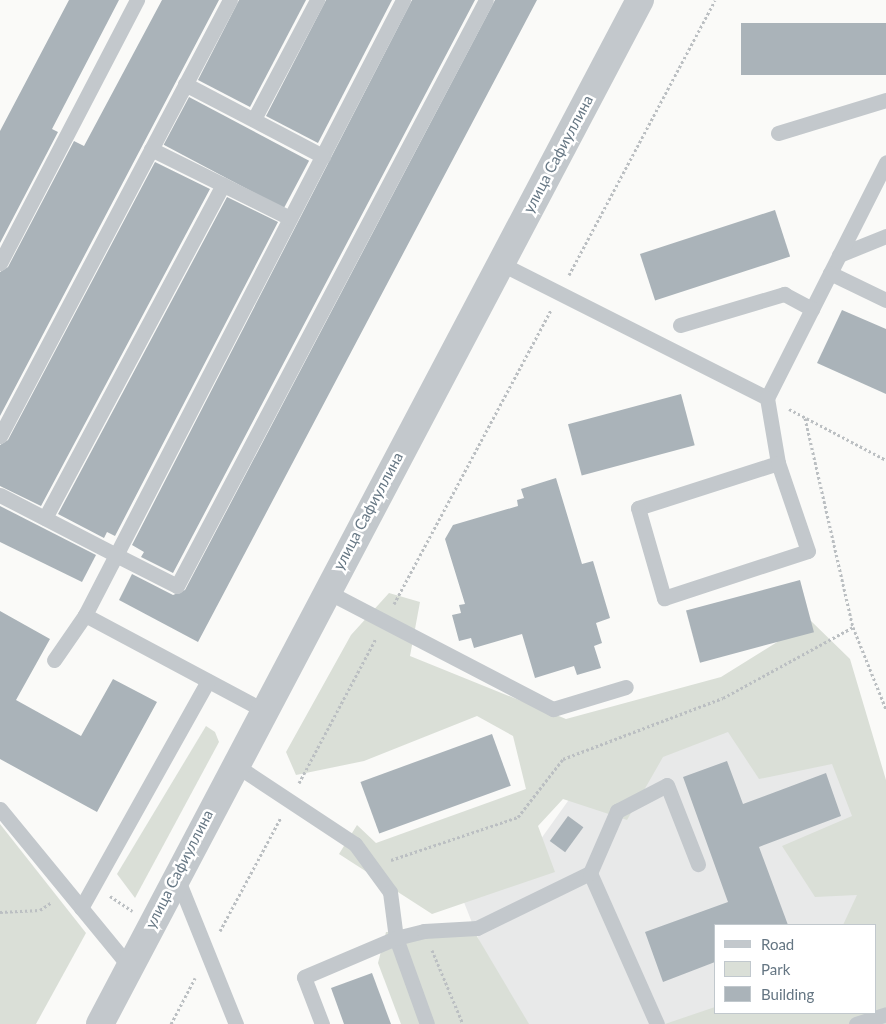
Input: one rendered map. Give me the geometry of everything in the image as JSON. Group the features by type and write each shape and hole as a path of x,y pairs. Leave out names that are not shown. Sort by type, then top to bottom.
{"street":[{"name":"улица Сафиуллина","path":"100,1024 234,764 640,0"}],"lane":[{"path":"0,263 137,0"},
{"path":"0,436 230,0"},
{"path":"254,120 317,0"},
{"path":"54,660 85,615 403,0"},
{"path":"0,495 177,586 486,0"},
{"path":"185,84 323,156"},
{"path":"778,133 886,100"},
{"path":"151,149 290,218"},
{"path":"778,463 638,508 664,598 808,551 778,463 767,398 886,162"},
{"path":"44,518 223,185"},
{"path":"839,255 886,236"},
{"path":"500,263 767,398"},
{"path":"830,273 886,300"},
{"path":"680,325 784,294 812,309"},
{"path":"326,591 553,710 626,687"},
{"path":"85,615 263,710"},
{"path":"82,908 208,681"},
{"path":"234,764 354,844 371,866 390,892 396,938 427,1024"},
{"path":"322,1024 304,977 396,938 424,931 477,928 590,873 617,811 667,785 698,864"},
{"path":"0,809 130,967"},
{"path":"590,873 657,1024"},
{"path":"176,874 209,952 236,1024"},
{"path":"856,1024 886,1014"}],"path":[{"path":"171,1024 715,0"},
{"path":"767,398 886,460"},
{"path":"805,418 853,627 886,709"},
{"path":"371,866 518,817 563,759 723,698 853,627"},
{"path":"0,912 40,910 68,892"},
{"path":"424,931 463,1024"}],"shaded area":[{"path":"819,655 886,880 875,924 714,924 714,1014 775,1024 512,1024 454,877 533,850 583,780"}],"green space":[{"path":"389,593 420,602 410,656 566,719 721,677 811,621 850,659 886,780 886,1024 665,1024 714,1007 714,1014 876,1014 876,924 843,924 857,895 815,897 782,846 852,816 832,764 759,779 728,732 663,757 627,820 563,799 538,826 555,872 432,914 339,854 357,825 376,843 526,789 513,736 477,716 364,761 296,775 286,752 351,635"},
{"path":"206,726 215,732 219,742 135,898 117,874"},
{"path":"0,824 86,933 36,1024 0,1024"},
{"path":"472,928 529,1024 401,1024 378,963 386,932"}],"building":[{"path":"69,0 119,0 52,129 58,132 0,243 0,131"},
{"path":"162,0 219,0 0,416 0,272 8,267 74,141 84,146"},
{"path":"239,0 306,0 250,107 198,80"},
{"path":"326,0 392,0 318,143 266,116"},
{"path":"412,0 475,0 173,573 141,557 144,552 132,545"},
{"path":"495,0 537,0 198,642 119,600 132,574 173,595 185,590"},
{"path":"741,23 886,23 886,75 741,75"},
{"path":"189,97 309,161 284,209 164,145"},
{"path":"155,162 210,189 41,506 0,486 0,445 8,440"},
{"path":"227,197 278,222 115,536 107,532 104,538 58,514"},
{"path":"775,210 790,257 655,300 640,254"},
{"path":"842,310 886,329 886,394 817,363"},
{"path":"681,394 695,445 582,475 568,424"},
{"path":"556,478 582,564 593,561 610,618 596,623 602,643 594,646 601,668 577,675 574,666 535,678 522,634 474,648 471,638 459,641 452,615 461,613 459,605 465,604 445,539 453,525 518,506 517,500 524,498 521,489"},
{"path":"0,506 96,555 82,582 0,542"},
{"path":"800,580 814,632 700,663 686,611"},
{"path":"0,611 50,639 16,700 81,736 113,679 157,702 97,812 0,759"},
{"path":"492,734 511,786 379,834 360,782"},
{"path":"727,761 743,804 826,773 841,816 759,847 788,924 714,924 714,962 663,982 645,932 728,902 683,777"},
{"path":"568,816 583,827 565,852 550,841"},
{"path":"372,973 391,1024 344,1024 331,988"}]}
